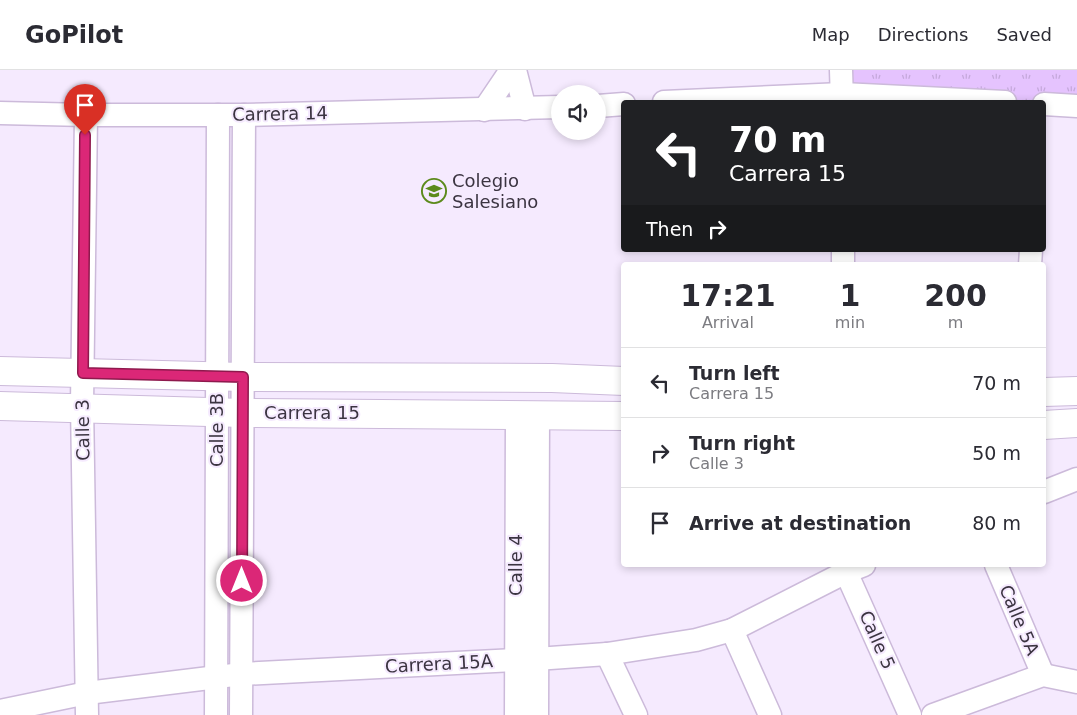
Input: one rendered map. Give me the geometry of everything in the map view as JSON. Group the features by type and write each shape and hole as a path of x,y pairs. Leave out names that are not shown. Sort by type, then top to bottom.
{"main road":[{"name":"Carrera 15","path":"0,371 230,376 542,378 621,381"},
{"path":"1046,392 1077,391"},
{"name":"Carrera 15","path":"0,406 230,412 621,416"},
{"path":"1046,425 1077,423"}],"street":[{"path":"484,110 511,70"},
{"path":"516,70 525,109"},
{"path":"841,70 842,98"},
{"path":"753,100 842,98 924,100"},
{"path":"606,105 621,104"},
{"path":"1046,104 1077,106"},
{"name":"Carrera 14","path":"0,113 244,115 551,108"},
{"name":"Calle 3","path":"86,115 82,409 87,704"},
{"name":"Calle 3B","path":"218,115 242,674 241,715"},
{"name":"Calle 3B","path":"230,376 244,115"},
{"name":"Calle 3B","path":"216,715 230,412"},
{"name":"Calle 4","path":"516,715 525,659 527,415"},
{"path":"1046,491 1077,479"},
{"name":"Carrera 15A","path":"0,711 87,704 217,677 242,674 607,654 696,640 732,630 852,567"},
{"name":"Calle 5","path":"852,567 910,715"},
{"name":"Calle 5A","path":"997,567 1043,675"},
{"path":"732,630 770,715"},
{"path":"607,654 636,715"},
{"name":"Calle 4","path":"525,659 537,715"},
{"path":"933,715 1043,675 1077,682"}],"green space":[{"path":"841,70 1077,70 1077,106 1046,102 1046,100 964,100 842,94"}],"place":[{"name":"Colegio Salesiano","path":"434,191"}],"route":[{"path":"85,135 83,373 243,377 242,581"}]}
